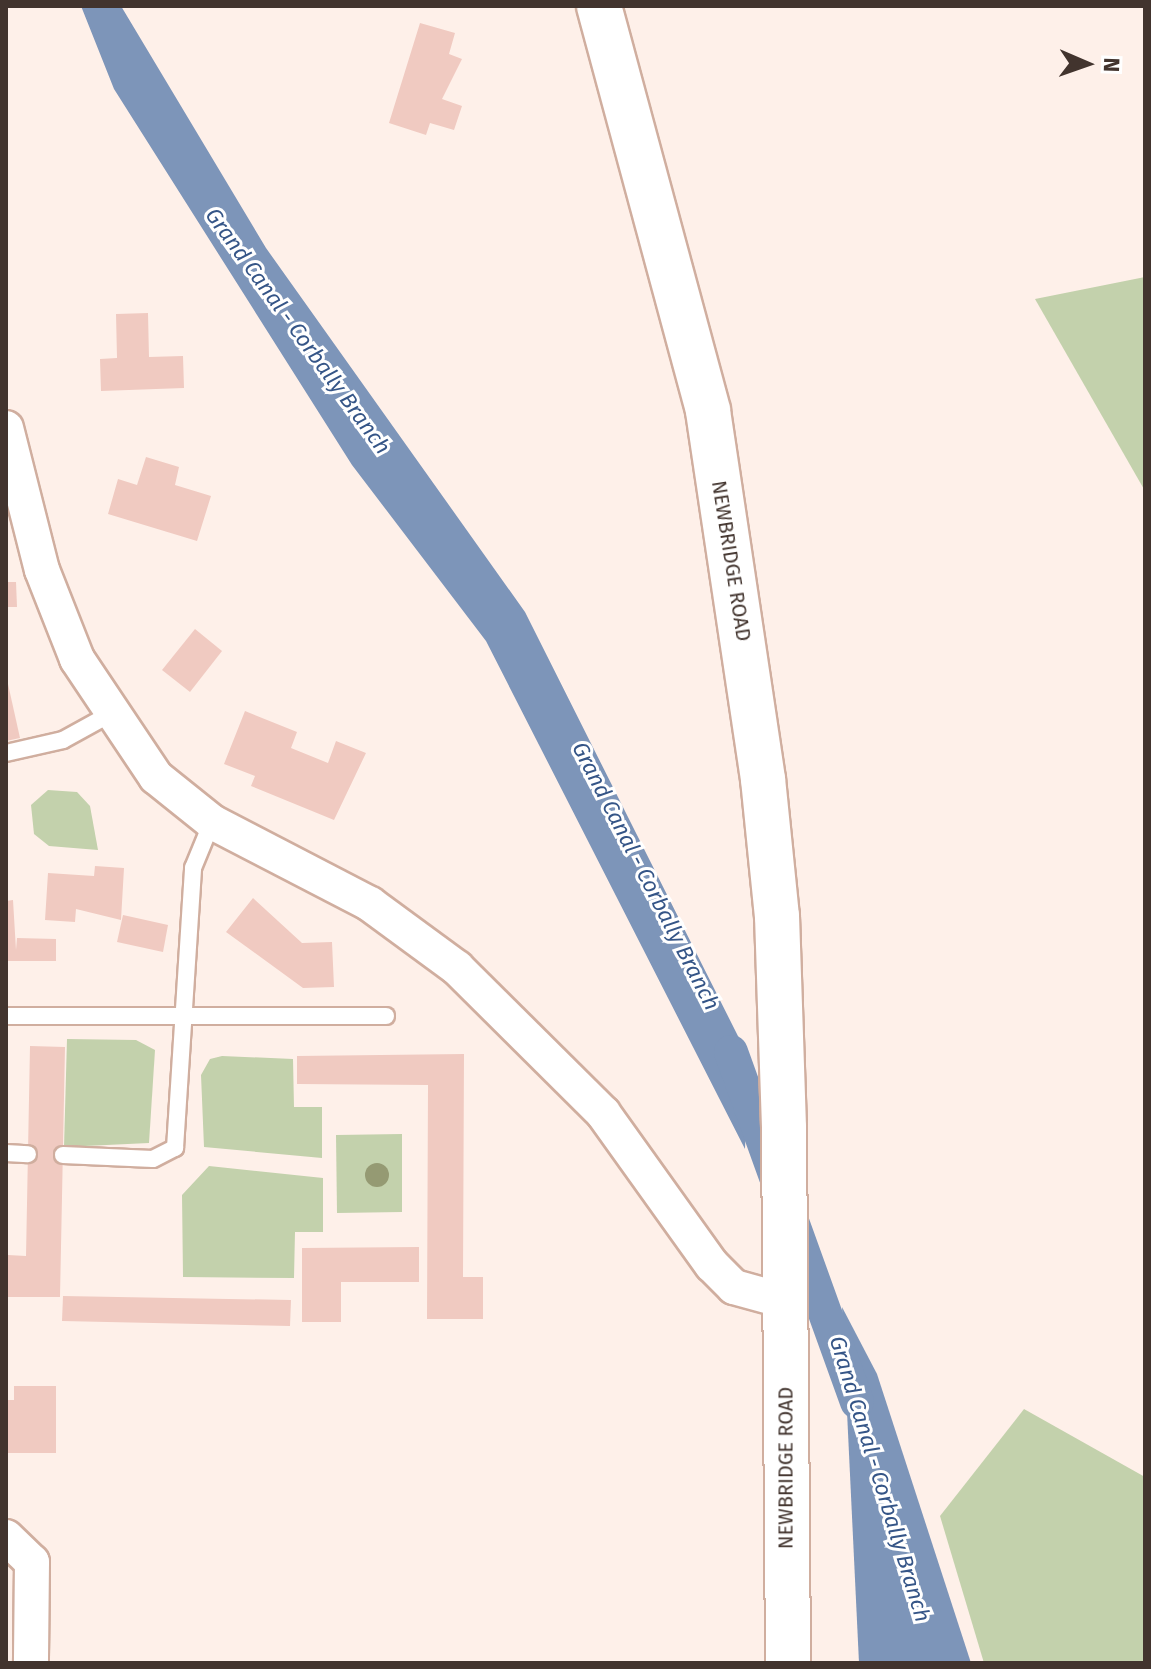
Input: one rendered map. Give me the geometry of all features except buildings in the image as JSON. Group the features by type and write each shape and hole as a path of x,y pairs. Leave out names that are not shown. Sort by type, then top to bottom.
{"main road":[{"name":"NEWBRIDGE ROAD","path":"599,6 708,411 763,779 777,916 784,1128 788,1663"}],"street":[{"path":"6,428 42,570 77,659 156,777 212,822 370,904 457,968 603,1113 712,1265 734,1287 785,1287"},
{"path":"6,1537 32,1562 31,1663"}],"lane":[{"path":"6,753 63,740 112,713"},
{"path":"63,1155 153,1159 175,1148 181,1017 193,868 212,822"},
{"path":"6,1016 386,1016"},
{"path":"6,1153 28,1154"}],"green space":[{"path":"1145,277 1145,491 1035,299"},
{"path":"48,790 77,792 90,806 98,850 49,846 34,834 31,805"},
{"path":"67,1039 136,1040 155,1050 149,1143 64,1147"},
{"path":"222,1056 293,1059 294,1107 322,1107 322,1158 204,1147 201,1075 210,1059"},
{"path":"402,1134 402,1212 337,1213 336,1135"},
{"path":"209,1166 323,1178 323,1232 295,1232 294,1278 183,1277 182,1195"},
{"path":"1024,1409 1145,1477 1145,1663 984,1663 940,1516"}],"water":[{"path":"81,6 121,6 266,248 525,612 748,1056 745,1149 486,641 352,465 114,89"},
{"path":"842,1307 877,1374 971,1663 859,1663"}],"waterway":[{"name":"Grand Canal - Corbally Branch","path":"731,1052 857,1402"}]}
